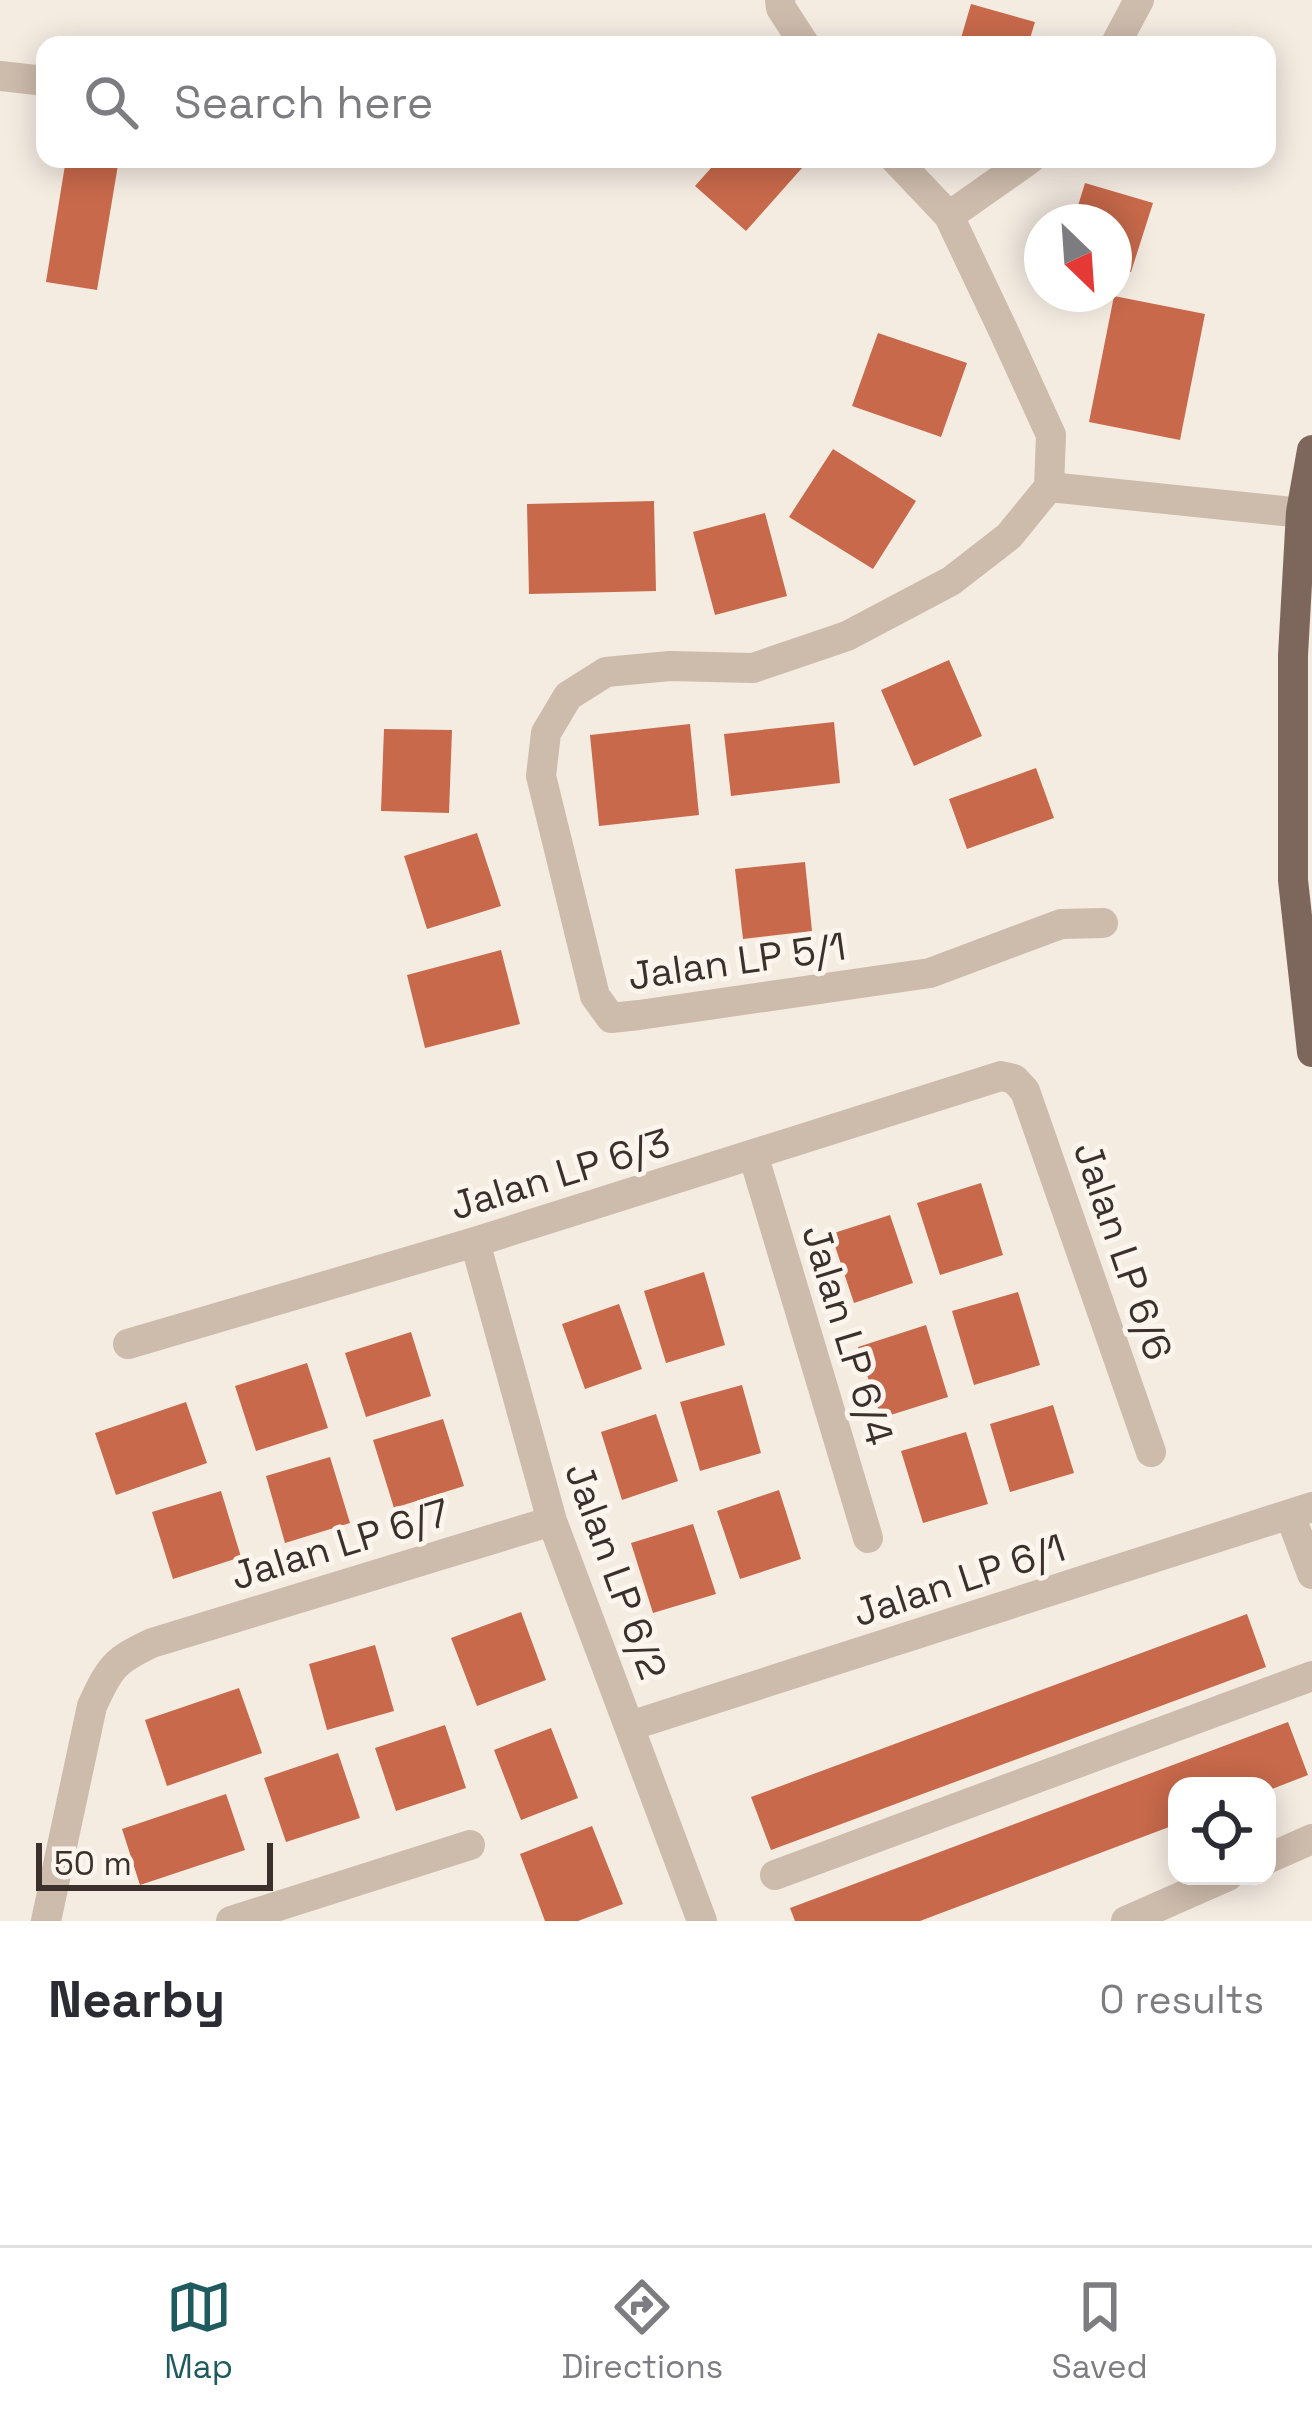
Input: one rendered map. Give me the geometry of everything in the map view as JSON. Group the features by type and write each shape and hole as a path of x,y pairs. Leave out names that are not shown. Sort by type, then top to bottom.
{"main road":[{"path":"1312,450 1293,656 1293,880 1312,1052"}],"street":[{"path":"780,0 799,36"},
{"path":"1120,36 1139,0"},
{"path":"0,76 36,80"},
{"path":"904,168 949,216 1052,434 1048,487 1307,513"},
{"path":"949,216 1017,168"},
{"name":"Jalan LP 5/1","path":"1048,487 1009,536 951,581 847,637 753,668 670,666 607,672 568,695 546,733 541,776 595,996 611,1018 930,973 1061,924 1103,923"},
{"name":"Jalan LP 6/3","path":"128,1344 475,1242 985,1079 1014,1079"},
{"name":"Jalan LP 6/6","path":"1014,1079 1031,1107 1151,1452"},
{"name":"Jalan LP 6/4","path":"753,1154 868,1538"},
{"name":"Jalan LP 6/2","path":"475,1242 552,1521 701,1921"},
{"path":"1301,1511 1312,1574"},
{"name":"Jalan LP 6/1","path":"630,1726 1301,1511"},
{"name":"Jalan LP 6/7","path":"46,1921 92,1706 106,1676 124,1656 152,1643 552,1521"},
{"path":"775,1875 1312,1676"},
{"path":"1276,1855 1312,1839"},
{"path":"231,1921 470,1845"},
{"path":"1126,1921 1208,1885"}],"building":[{"path":"971,4 1035,22 1031,36 962,36"},
{"path":"65,168 117,168 97,290 46,282"},
{"path":"711,168 802,168 746,231 695,186"},
{"path":"1085,183 1153,203 1132,269 1132,204 1079,204"},
{"path":"1132,300 1205,314 1180,440 1089,422 1111,312 1132,312"},
{"path":"878,333 967,363 941,437 852,406"},
{"path":"833,449 916,501 873,569 789,517"},
{"path":"654,501 656,591 529,594 527,504"},
{"path":"765,513 787,596 715,615 693,532"},
{"path":"949,660 982,736 914,766 881,690"},
{"path":"834,722 840,783 731,796 724,734"},
{"path":"690,724 699,815 599,826 590,735"},
{"path":"384,729 452,730 449,813 381,811"},
{"path":"1036,768 1054,818 967,849 949,799"},
{"path":"477,833 501,906 427,929 404,856"},
{"path":"805,862 812,931 743,939 735,869"},
{"path":"501,950 520,1024 425,1048 407,975"},
{"path":"981,1183 1003,1255 940,1275 917,1203"},
{"path":"890,1215 913,1283 854,1303 831,1234"},
{"path":"704,1272 725,1345 666,1363 644,1291"},
{"path":"1018,1292 1040,1365 974,1385 952,1311"},
{"path":"619,1304 642,1369 585,1389 562,1324"},
{"path":"926,1325 948,1397 881,1418 858,1347"},
{"path":"411,1332 431,1396 366,1417 345,1353"},
{"path":"307,1363 328,1428 256,1451 235,1386"},
{"path":"742,1385 761,1453 700,1471 680,1402"},
{"path":"186,1402 207,1463 116,1495 95,1433"},
{"path":"1053,1405 1074,1473 1010,1492 990,1424"},
{"path":"656,1414 678,1481 622,1500 601,1432"},
{"path":"443,1419 464,1486 394,1508 373,1440"},
{"path":"966,1432 988,1504 923,1523 901,1451"},
{"path":"330,1457 350,1523 285,1543 266,1476"},
{"path":"779,1490 801,1559 740,1579 717,1511"},
{"path":"221,1491 241,1557 173,1579 152,1512"},
{"path":"693,1524 716,1594 653,1613 631,1543"},
{"path":"521,1612 546,1680 477,1706 451,1638"},
{"path":"1247,1614 1266,1667 771,1850 751,1797"},
{"path":"375,1645 394,1711 327,1730 309,1664"},
{"path":"239,1688 262,1753 167,1786 145,1720"},
{"path":"1288,1722 1308,1775 1276,1787 1276,1777 1168,1777 1168,1827 920,1921 795,1921 790,1908"},
{"path":"445,1725 466,1788 396,1811 375,1748"},
{"path":"551,1728 578,1798 521,1820 494,1750"},
{"path":"338,1753 360,1818 286,1842 264,1778"},
{"path":"226,1794 245,1850 140,1885 122,1829"},
{"path":"592,1826 623,1904 578,1921 545,1921 520,1854"}]}
